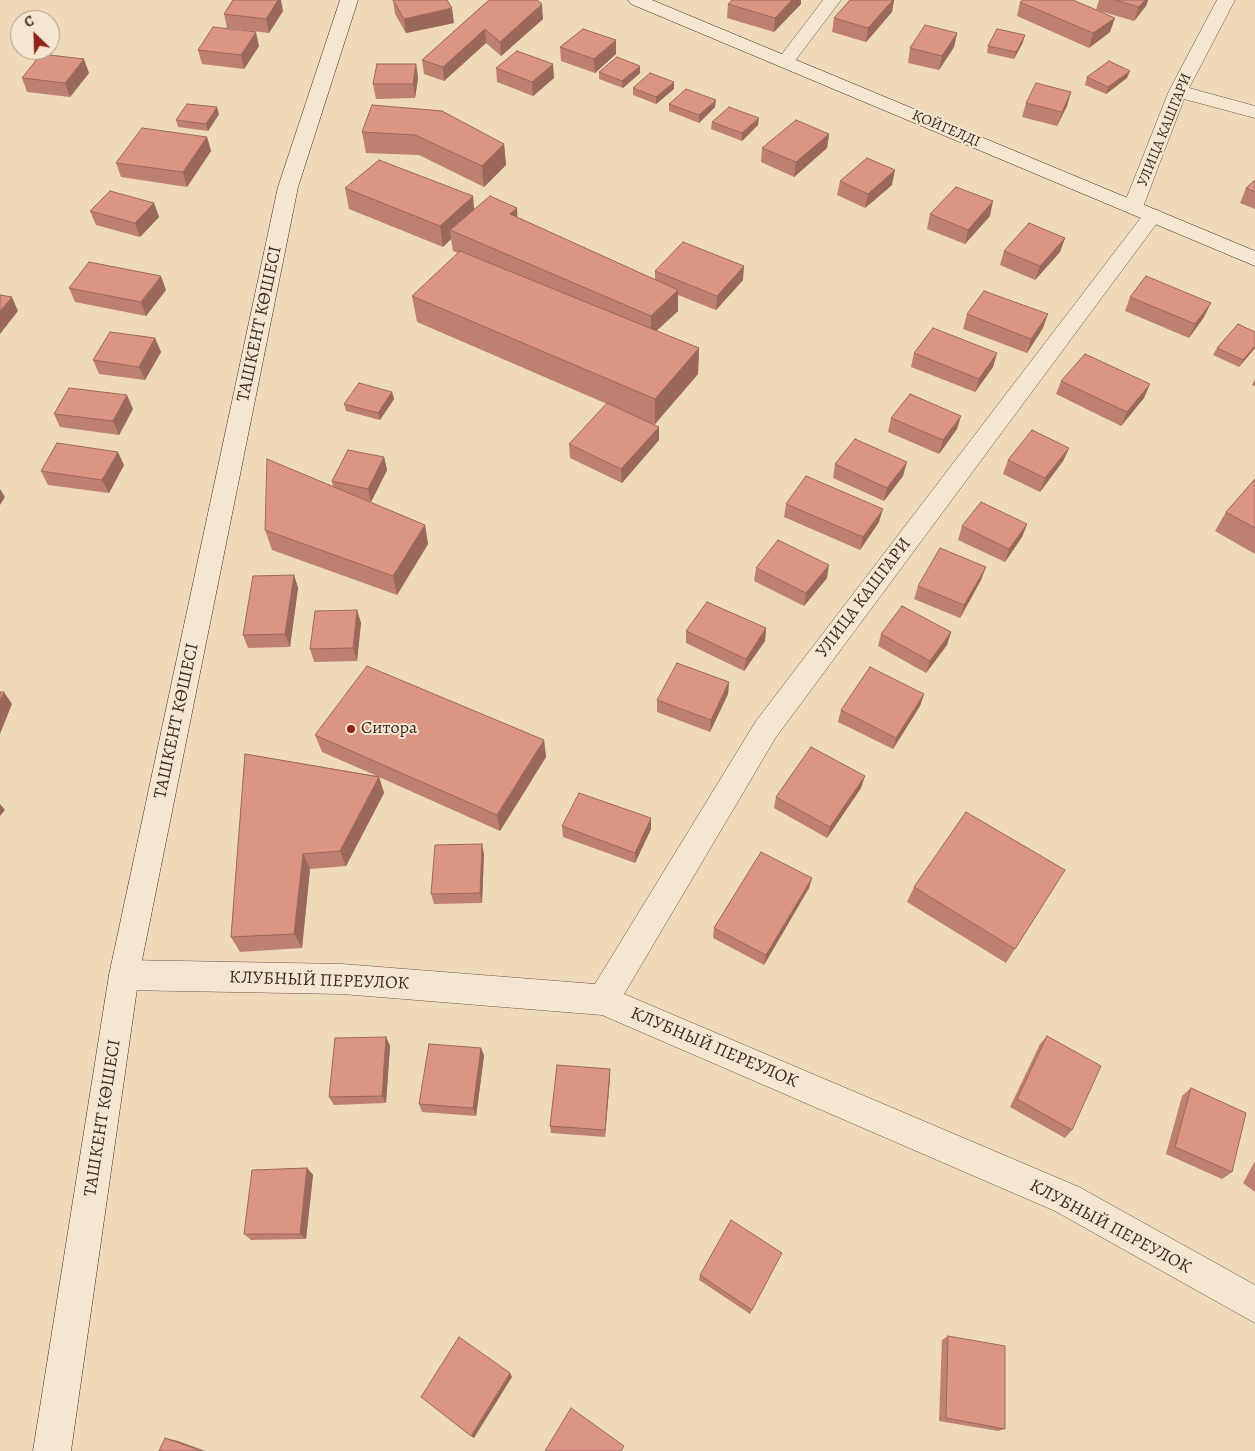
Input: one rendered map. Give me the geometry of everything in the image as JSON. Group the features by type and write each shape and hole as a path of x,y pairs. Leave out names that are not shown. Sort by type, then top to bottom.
{"street":[{"name":"ТАШКЕНТ КӨШЕСІ","path":"52,1451 124,975 288,187 348,0"},
{"name":"ҚОЙГЕЛДІ","path":"636,0 1255,259"},
{"path":"785,62 832,0"},
{"name":"УЛИЦА КАШГАРИ","path":"603,1000 766,729 1143,211 1178,91 1226,0"},
{"path":"1178,91 1255,112"},
{"name":"КЛУБНЫЙ ПЕРЕУЛОК","path":"124,975 342,978 603,1000 1067,1199 1255,1306"}],"building":[{"path":"233,0 278,0 266,19 224,14"},
{"path":"393,0 447,0 452,8 404,19"},
{"path":"489,0 537,0 542,4 500,42 485,29 443,67 422,60"},
{"path":"732,0 792,0 775,18 728,4"},
{"path":"850,0 893,0 868,28 834,18"},
{"path":"1023,0 1073,0 1115,18 1093,33 1020,2"},
{"path":"1115,0 1145,0 1139,7"},
{"path":"925,25 957,33 942,56 910,48"},
{"path":"213,27 256,32 241,55 198,50"},
{"path":"583,29 616,40 594,59 560,47"},
{"path":"997,29 1025,35 1016,52 988,46"},
{"path":"517,51 553,64 532,82 496,68"},
{"path":"60,56 84,59 65,83 22,78 36,60 60,60"},
{"path":"617,57 640,66 622,81 599,72"},
{"path":"1109,61 1130,71 1108,87 1087,77"},
{"path":"377,64 416,64 413,84 373,84"},
{"path":"650,73 674,82 656,97 633,88"},
{"path":"1036,83 1071,92 1062,112 1026,103"},
{"path":"686,89 716,100 699,115 669,104"},
{"path":"187,104 217,107 206,124 176,120"},
{"path":"372,105 442,111 504,144 482,166 415,135 362,132"},
{"path":"729,107 759,118 742,133 712,122"},
{"path":"796,120 829,134 796,162 762,148"},
{"path":"142,128 207,137 183,172 116,163"},
{"path":"867,158 895,170 868,194 840,181"},
{"path":"379,160 473,196 440,226 345,188"},
{"path":"1255,180 1255,192 1246,188"},
{"path":"956,187 993,201 968,230 930,214"},
{"path":"110,191 154,203 135,223 90,211"},
{"path":"490,196 517,208 510,214 678,290 651,316 450,230"},
{"path":"1029,223 1065,238 1040,266 1004,251"},
{"path":"683,242 744,266 717,296 655,271"},
{"path":"460,251 699,348 655,399 412,296"},
{"path":"89,262 161,276 141,302 69,288"},
{"path":"1146,276 1211,303 1195,324 1130,297"},
{"path":"984,291 1048,314 1031,339 967,314"},
{"path":"0,295 12,297 0,311"},
{"path":"1238,324 1255,332 1255,346 1243,360 1217,348"},
{"path":"933,328 997,353 979,379 914,353"},
{"path":"110,332 155,338 139,367 93,360"},
{"path":"1085,354 1150,384 1127,412 1061,381"},
{"path":"359,383 392,392 378,413 344,404"},
{"path":"69,388 127,395 113,421 54,414"},
{"path":"910,394 961,416 943,440 891,418"},
{"path":"607,403 659,427 621,469 569,444"},
{"path":"1032,430 1069,448 1045,478 1008,460"},
{"path":"855,439 907,462 887,488 835,464"},
{"path":"57,443 118,452 102,480 41,471"},
{"path":"348,450 384,457 368,489 332,481"},
{"path":"267,459 425,525 393,576 265,530"},
{"path":"806,476 883,509 863,537 786,504"},
{"path":"1255,479 1255,528 1226,512"},
{"path":"981,502 1027,524 1009,549 962,526"},
{"path":"778,540 829,565 806,593 756,568"},
{"path":"940,548 986,567 964,605 918,586"},
{"path":"294,575 285,634 243,635 253,576"},
{"path":"707,602 766,628 746,659 686,631"},
{"path":"902,606 951,632 930,661 881,634"},
{"path":"357,610 353,648 310,649 315,611"},
{"path":"677,663 729,682 711,720 657,700"},
{"path":"367,666 544,740 497,815 315,735"},
{"path":"870,667 924,694 896,738 841,710"},
{"path":"0,692 4,692 0,701"},
{"path":"811,747 865,776 830,827 776,797"},
{"path":"245,754 379,777 340,851 303,854 294,934 231,937"},
{"path":"579,793 651,818 635,853 562,826"},
{"path":"966,812 1065,870 1015,949 914,887"},
{"path":"482,844 480,893 431,894 435,845"},
{"path":"761,852 812,878 766,955 714,928"},
{"path":"1047,1036 1101,1066 1072,1130 1017,1099"},
{"path":"386,1037 382,1096 329,1097 335,1038"},
{"path":"429,1044 481,1048 473,1108 419,1104"},
{"path":"557,1065 610,1069 605,1130 550,1126"},
{"path":"1191,1088 1246,1113 1232,1172 1175,1147"},
{"path":"307,1168 300,1234 244,1234 252,1170"},
{"path":"731,1220 782,1253 752,1310 700,1275"},
{"path":"948,1336 1005,1346 1005,1429 946,1418"},
{"path":"459,1337 510,1373 471,1436 421,1397"},
{"path":"571,1408 624,1446 621,1451 545,1451"},
{"path":"165,1438 202,1451 159,1451"}],"place":[{"name":"Ситора","path":"351,729"}]}
